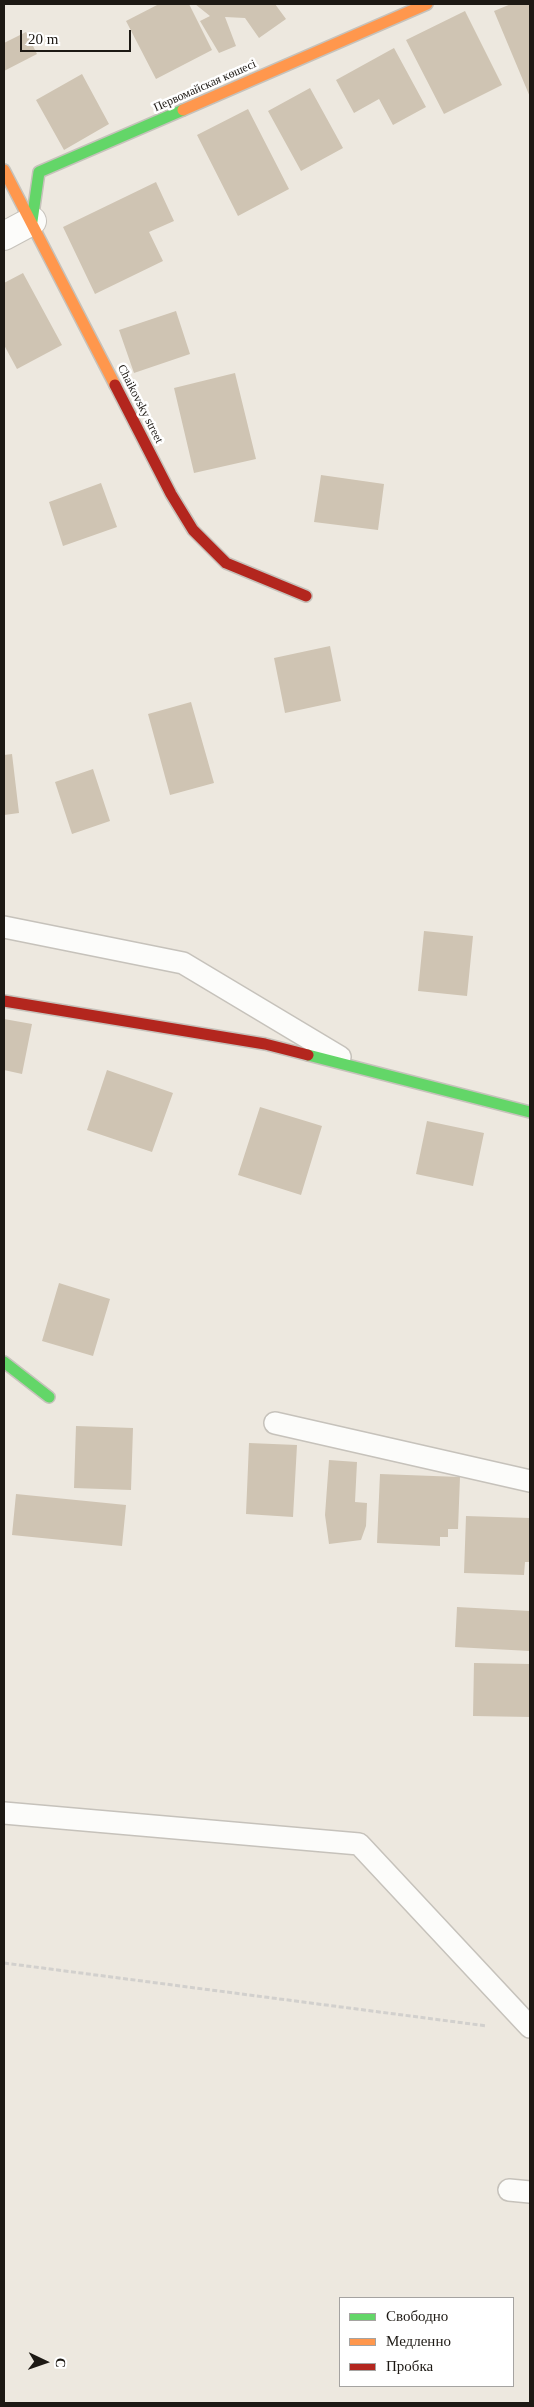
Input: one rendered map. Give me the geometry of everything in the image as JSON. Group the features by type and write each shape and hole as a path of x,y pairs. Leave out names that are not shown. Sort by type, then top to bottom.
{"street":[{"name":"Первомайская көшесі","path":"32,221 39,172 427,4"},
{"name":"Chaikovsky street","path":"4,170 32,221 171,494 194,530 226,563 306,596"},
{"path":"4,236 32,221"},
{"path":"4,1001 265,1044 530,1112"},
{"path":"4,1362 49,1397"}],"lane":[{"path":"4,927 182,963 357,1068"},
{"path":"275,1423 530,1481"},
{"path":"4,1813 360,1844 530,2027"}],"path":[{"path":"4,1964 491,2026"}],"building":[{"path":"159,4 189,4 212,50 156,79 126,21"},
{"path":"195,4 275,4 286,19 259,38 245,18 225,17 236,46 219,53 200,21 210,16"},
{"path":"511,4 530,4 530,97 494,11"},
{"path":"465,11 502,85 444,114 406,40"},
{"path":"26,32 37,54 4,71 4,43"},
{"path":"394,48 426,107 393,125 379,99 354,113 336,80"},
{"path":"82,74 109,124 64,150 36,100"},
{"path":"310,88 343,148 301,171 268,111"},
{"path":"248,109 289,189 238,216 197,135"},
{"path":"156,182 174,221 149,232 163,261 95,294 63,227"},
{"path":"23,273 62,345 17,369 4,345 4,283"},
{"path":"176,311 190,354 134,373 119,330"},
{"path":"235,373 256,459 194,473 174,388"},
{"path":"321,475 384,484 378,530 314,522"},
{"path":"101,483 117,527 63,546 49,502"},
{"path":"330,646 341,701 285,713 274,658"},
{"path":"191,702 214,783 170,795 148,714"},
{"path":"12,754 19,813 4,815 4,755"},
{"path":"93,769 110,821 72,834 55,782"},
{"path":"424,931 473,936 467,996 418,991"},
{"path":"4,1019 32,1024 22,1074 4,1070"},
{"path":"107,1070 173,1093 152,1152 87,1130"},
{"path":"260,1107 322,1126 301,1195 238,1175"},
{"path":"427,1121 484,1133 473,1186 416,1174"},
{"path":"59,1283 110,1299 93,1356 42,1341"},
{"path":"76,1426 133,1428 131,1490 74,1488"},
{"path":"249,1443 297,1445 293,1517 246,1514"},
{"path":"329,1460 357,1462 355,1502 367,1503 366,1526 361,1540 329,1544 325,1515"},
{"path":"380,1474 460,1477 458,1529 448,1529 448,1537 440,1537 440,1546 377,1543"},
{"path":"16,1494 126,1505 122,1546 12,1535"},
{"path":"466,1516 530,1518 530,1562 525,1562 524,1575 464,1573"},
{"path":"457,1607 530,1611 530,1651 455,1647"},
{"path":"474,1663 530,1664 530,1717 473,1716"}],"traffic: fast":[{"path":"32,221 39,172 183,110"},
{"path":"308,1055 530,1112"},
{"path":"4,1362 49,1397"}],"traffic: slow":[{"path":"183,110 427,4"},
{"path":"4,170 115,385"}],"traffic: jam":[{"path":"115,385 171,494 193,530 226,563 306,596"},
{"path":"4,1001 265,1044 308,1055"}]}
